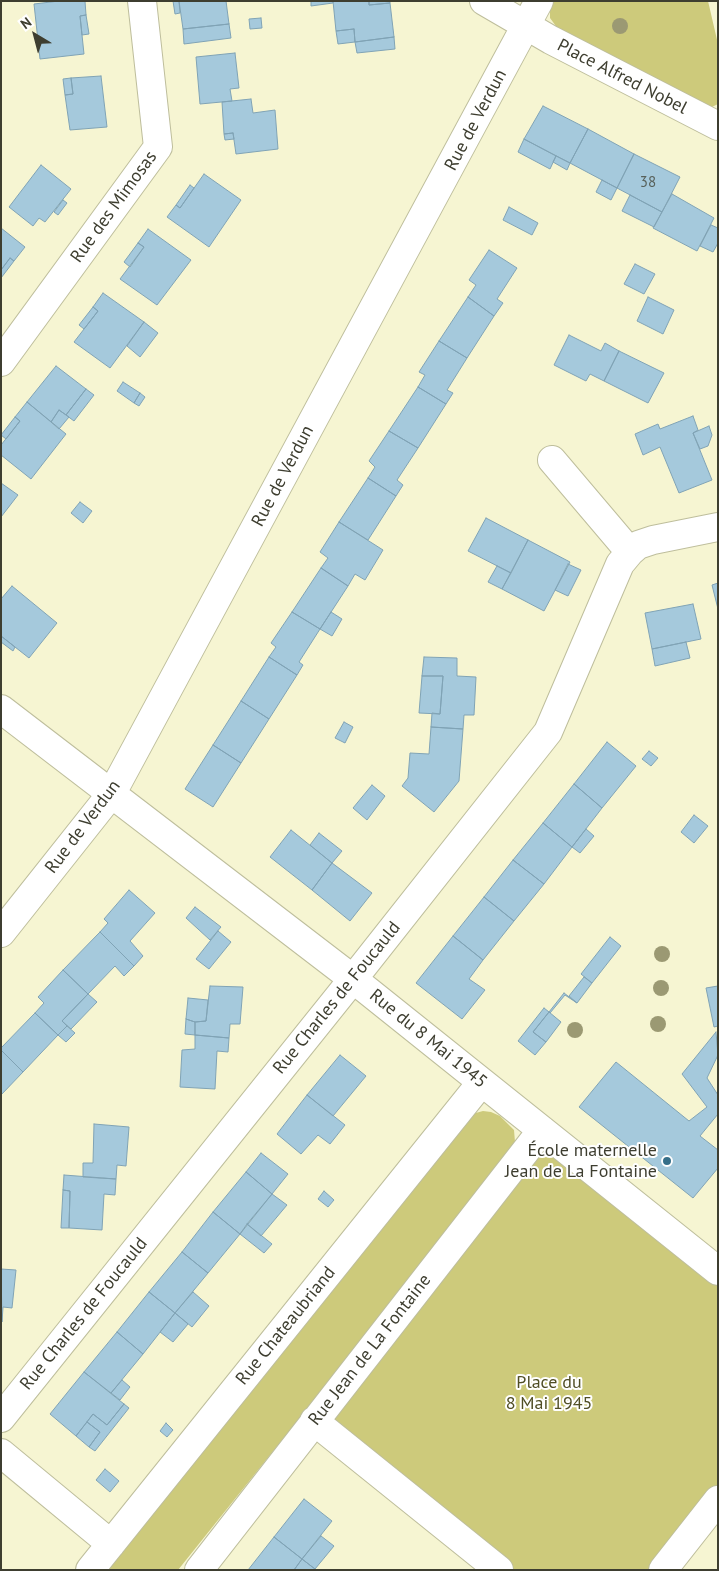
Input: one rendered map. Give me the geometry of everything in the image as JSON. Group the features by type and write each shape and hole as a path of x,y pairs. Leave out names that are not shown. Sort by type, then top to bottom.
{"street":[{"name":"Rue des Mimosas","path":"1,362 158,147 142,1"},
{"name":"Place Alfred Nobel","path":"484,1 551,40 718,126"},
{"name":"Rue de Verdun","path":"1,933 112,793 539,1"},
{"path":"552,460 630,552 638,545 718,527"},
{"name":"Rue Charles de Foucauld","path":"1,1418 353,979 548,732 620,564 630,552"},
{"name":"Rue du 8 Mai 1945","path":"1,709 353,979 718,1270"},
{"name":"Rue Chateaubriand","path":"90,1570 482,1083"},
{"name":"Rue Jean de La Fontaine","path":"199,1570 542,1130"},
{"path":"314,1421 499,1570"},
{"path":"1,1453 111,1544"},
{"path":"663,1570 718,1500"}],"green space":[{"path":"554,1 708,1 718,44 718,104 710,108 561,33 550,18 550,10"},
{"path":"483,1111 500,1116 514,1130 515,1142 511,1154 178,1570 104,1570 472,1114"},
{"name":"Place du 8 Mai 1945","path":"542,1130 718,1271 718,1500 663,1570 499,1570 314,1421"}],"building":[{"path":"59,1 85,1 86,15 80,16 84,54 40,59 34,4"},
{"path":"173,1 179,1 180,13 175,14"},
{"path":"179,1 226,1 229,24 183,29"},
{"path":"311,1 333,1 333,3 311,6"},
{"path":"333,1 369,1 369,5 390,3 394,37 355,42 354,29 336,31"},
{"path":"369,1 390,1 390,3 369,5"},
{"path":"86,15 89,34 82,35 80,16"},
{"path":"261,18 262,28 250,29 249,19"},
{"path":"229,24 231,38 184,44 183,29"},
{"path":"354,29 355,42 338,44 336,31"},
{"path":"394,37 395,49 357,53 355,42"},
{"path":"235,53 239,88 230,89 232,101 200,104 196,57"},
{"path":"101,76 107,127 70,130 65,95 73,94 71,78"},
{"path":"71,78 73,94 65,95 63,79"},
{"path":"251,99 253,113 275,110 278,149 236,154 233,133 224,134 222,102"},
{"path":"543,106 588,129 570,163 524,139"},
{"path":"588,129 634,154 617,188 570,163"},
{"path":"233,133 234,139 225,140 224,134"},
{"path":"524,139 556,156 550,169 518,152"},
{"path":"634,154 680,177 662,212 617,188"},
{"path":"556,156 570,163 567,170 553,162"},
{"path":"41,165 71,189 45,222 39,218 33,226 9,207"},
{"path":"204,174 241,200 209,247 167,217 176,205 180,208"},
{"path":"602,180 617,188 611,200 596,192"},
{"path":"190,185 194,188 180,208 176,205"},
{"path":"672,194 714,218 697,251 653,228"},
{"path":"630,195 662,212 654,227 622,211"},
{"path":"63,200 67,203 58,215 54,212"},
{"path":"509,207 538,223 532,235 503,220"},
{"path":"711,225 718,228 718,243 713,252 700,246"},
{"path":"1,228 25,247 14,261 10,258 1,270"},
{"path":"148,229 191,260 157,305 120,279 144,247 138,243"},
{"path":"138,243 144,247 130,267 124,262"},
{"path":"489,250 517,268 497,299 503,303 494,316 468,297 476,285 469,280"},
{"path":"10,258 14,261 1,278 1,270"},
{"path":"635,264 655,274 644,294 624,284"},
{"path":"103,293 144,322 110,368 74,342 98,311 93,307"},
{"path":"468,297 494,316 467,358 439,341"},
{"path":"648,297 674,310 663,334 637,321"},
{"path":"93,307 98,311 84,329 79,325"},
{"path":"144,322 158,333 140,357 127,346"},
{"path":"569,335 601,351 605,343 619,351 604,381 590,374 586,381 554,365"},
{"path":"439,341 467,358 447,390 453,393 446,404 418,387 425,375 419,372"},
{"path":"619,351 664,373 648,403 604,381"},
{"path":"56,366 86,389 66,415 59,410 51,422 27,402"},
{"path":"123,382 140,393 134,403 117,391"},
{"path":"418,387 446,404 418,448 389,431"},
{"path":"86,389 94,395 74,421 66,415"},
{"path":"140,393 145,397 139,406 134,403"},
{"path":"27,402 66,434 31,479 1,455 1,445 20,421 15,417"},
{"path":"59,410 69,417 59,429 51,422"},
{"path":"693,416 698,430 693,433 712,480 679,493 660,447 643,455 635,434 658,424 660,429"},
{"path":"15,417 20,421 6,439 1,435"},
{"path":"709,426 712,435 708,446 700,449 693,433"},
{"path":"389,431 418,448 397,480 403,485 396,496 368,478 375,467 369,461"},
{"path":"368,478 396,496 368,540 339,522"},
{"path":"1,483 18,495 1,517"},
{"path":"80,502 92,511 83,523 71,513"},
{"path":"486,518 528,540 511,573 468,551"},
{"path":"339,522 383,550 365,580 355,574 348,586 321,568 328,558 320,552"},
{"path":"528,540 570,562 544,611 502,589"},
{"path":"568,564 581,570 568,596 555,590"},
{"path":"497,566 511,573 502,589 488,582"},
{"path":"321,568 348,586 320,629 292,612"},
{"path":"718,583 718,609 712,585"},
{"path":"12,586 57,623 29,658 1,636 1,599"},
{"path":"693,604 701,639 652,649 645,613"},
{"path":"292,612 320,629 299,662 303,665 297,675 269,657 276,647 271,643"},
{"path":"331,612 342,619 332,636 320,629"},
{"path":"1,636 15,647 13,651 1,642"},
{"path":"686,642 690,658 655,666 652,649"},
{"path":"269,657 297,675 269,719 241,701"},
{"path":"424,657 457,658 457,676 476,677 474,715 464,715 463,729 431,727 432,713 440,714 443,676 422,676"},
{"path":"422,676 443,676 440,714 419,713"},
{"path":"241,701 269,719 241,763 213,745"},
{"path":"344,722 353,727 345,743 335,738"},
{"path":"431,727 463,729 459,781 434,812 402,786 408,778 410,753 429,754"},
{"path":"607,742 636,766 602,808 574,784"},
{"path":"213,745 241,763 213,807 185,789"},
{"path":"649,751 658,758 651,766 642,759"},
{"path":"574,784 602,808 572,847 543,823"},
{"path":"372,785 385,796 367,820 353,808"},
{"path":"694,815 708,826 694,843 681,832"},
{"path":"543,823 572,847 544,884 513,860"},
{"path":"586,829 594,836 580,853 572,847"},
{"path":"291,830 332,863 312,890 270,857"},
{"path":"319,833 342,851 332,863 310,845"},
{"path":"513,860 544,884 514,921 484,897"},
{"path":"332,863 372,893 350,921 312,890"},
{"path":"129,890 155,913 130,941 143,956 134,966 100,932 108,923 104,919"},
{"path":"484,897 514,921 483,960 453,936"},
{"path":"195,907 221,927 210,940 186,918"},
{"path":"218,931 231,942 209,969 196,959"},
{"path":"100,932 134,966 124,976 115,966 88,994 63,970"},
{"path":"453,936 483,960 469,979 485,990 462,1019 416,983"},
{"path":"610,937 621,946 592,983 581,974"},
{"path":"63,970 88,994 62,1021 67,1026 58,1035 35,1013 44,1003 38,997"},
{"path":"584,977 592,983 577,1003 569,996"},
{"path":"210,986 243,987 240,1024 230,1024 229,1038 195,1035 195,1022 206,1021"},
{"path":"718,986 718,1026 714,1027 706,988"},
{"path":"564,993 577,1003 565,995 550,1013 549,1012"},
{"path":"88,994 97,1002 71,1029 62,1021"},
{"path":"188,998 208,1000 206,1021 195,1022 186,1019"},
{"path":"544,1008 549,1012 533,1032 546,1042 535,1055 518,1041"},
{"path":"549,1012 561,1022 546,1042 533,1032"},
{"path":"35,1013 58,1035 23,1072 1,1048"},
{"path":"186,1019 195,1022 195,1035 185,1034"},
{"path":"67,1026 75,1033 66,1042 58,1035"},
{"path":"716,1032 718,1055 707,1078 718,1095 718,1114 700,1136 718,1150 718,1168 693,1198 579,1107 616,1062 689,1121 707,1107 682,1074"},
{"path":"195,1035 229,1038 228,1052 217,1051 215,1089 180,1087 182,1050 195,1049"},
{"path":"1,1050 23,1072 1,1095"},
{"path":"340,1055 366,1076 333,1116 307,1095"},
{"path":"307,1095 345,1125 330,1144 318,1135 301,1154 277,1134"},
{"path":"94,1124 129,1127 126,1166 117,1165 116,1179 83,1177 83,1163 93,1163"},
{"path":"261,1153 288,1174 272,1194 246,1172"},
{"path":"246,1172 272,1194 240,1234 213,1212"},
{"path":"64,1175 116,1179 115,1195 104,1194 102,1230 69,1228 70,1191 63,1190"},
{"path":"63,1190 70,1191 69,1228 61,1228"},
{"path":"324,1191 334,1200 328,1207 318,1199"},
{"path":"272,1194 287,1205 261,1236 247,1224"},
{"path":"213,1212 240,1234 208,1273 182,1252"},
{"path":"247,1224 272,1244 264,1253 240,1234"},
{"path":"182,1252 208,1273 175,1313 149,1292"},
{"path":"1,1269 16,1270 12,1308 3,1307 2,1322"},
{"path":"149,1292 175,1313 143,1354 117,1332"},
{"path":"193,1292 209,1306 192,1327 175,1313"},
{"path":"175,1313 188,1324 173,1342 160,1332"},
{"path":"117,1332 143,1354 111,1393 84,1372"},
{"path":"84,1372 124,1404 107,1425 93,1414 76,1436 50,1414"},
{"path":"122,1380 130,1387 120,1400 111,1393"},
{"path":"124,1404 129,1408 95,1451 89,1447 100,1432 87,1422 93,1414 107,1425"},
{"path":"87,1422 100,1432 89,1447 76,1436"},
{"path":"166,1423 173,1430 167,1437 160,1431"},
{"path":"105,1469 119,1481 110,1492 96,1480"},
{"path":"304,1499 332,1521 302,1559 274,1537"},
{"path":"321,1536 334,1546 315,1569 302,1559"},
{"path":"274,1537 302,1559 294,1570 248,1570"},
{"path":"302,1559 315,1569 294,1570"}],"place":[{"name":"École maternelle Jean de La Fontaine","path":"667,1161"}]}
